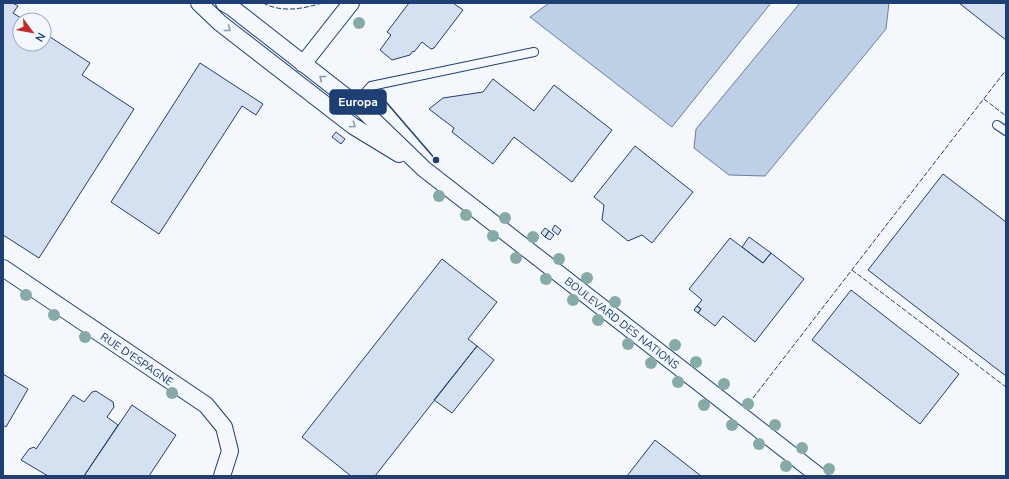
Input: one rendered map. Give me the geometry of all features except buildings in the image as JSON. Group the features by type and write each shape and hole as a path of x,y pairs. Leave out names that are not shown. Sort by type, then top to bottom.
{"street":[{"name":"BOULEVARD DES NATIONS","path":"199,3 220,23 353,126 424,169"},
{"name":"BOULEVARD DES NATIONS","path":"224,3 356,104 424,169 819,476"},
{"path":"303,64 351,3"},
{"name":"RUE D'ESPAGNE","path":"3,268 206,405 224,427 230,451 222,476"}],"lane":[{"path":"356,104 371,86 534,52"},
{"path":"997,125 1006,131"}],"water":[{"path":"549,3 771,3 672,127 530,17"},
{"path":"800,3 889,3 886,29 765,176 729,175 694,148 696,129"}],"fence":[{"path":"263,3 285,9 307,7 322,3"},
{"path":"753,398 1006,70"},
{"path":"984,99 1006,116"},
{"path":"852,270 1006,387"}],"place":[{"name":"Europa","path":"436,160"}]}
